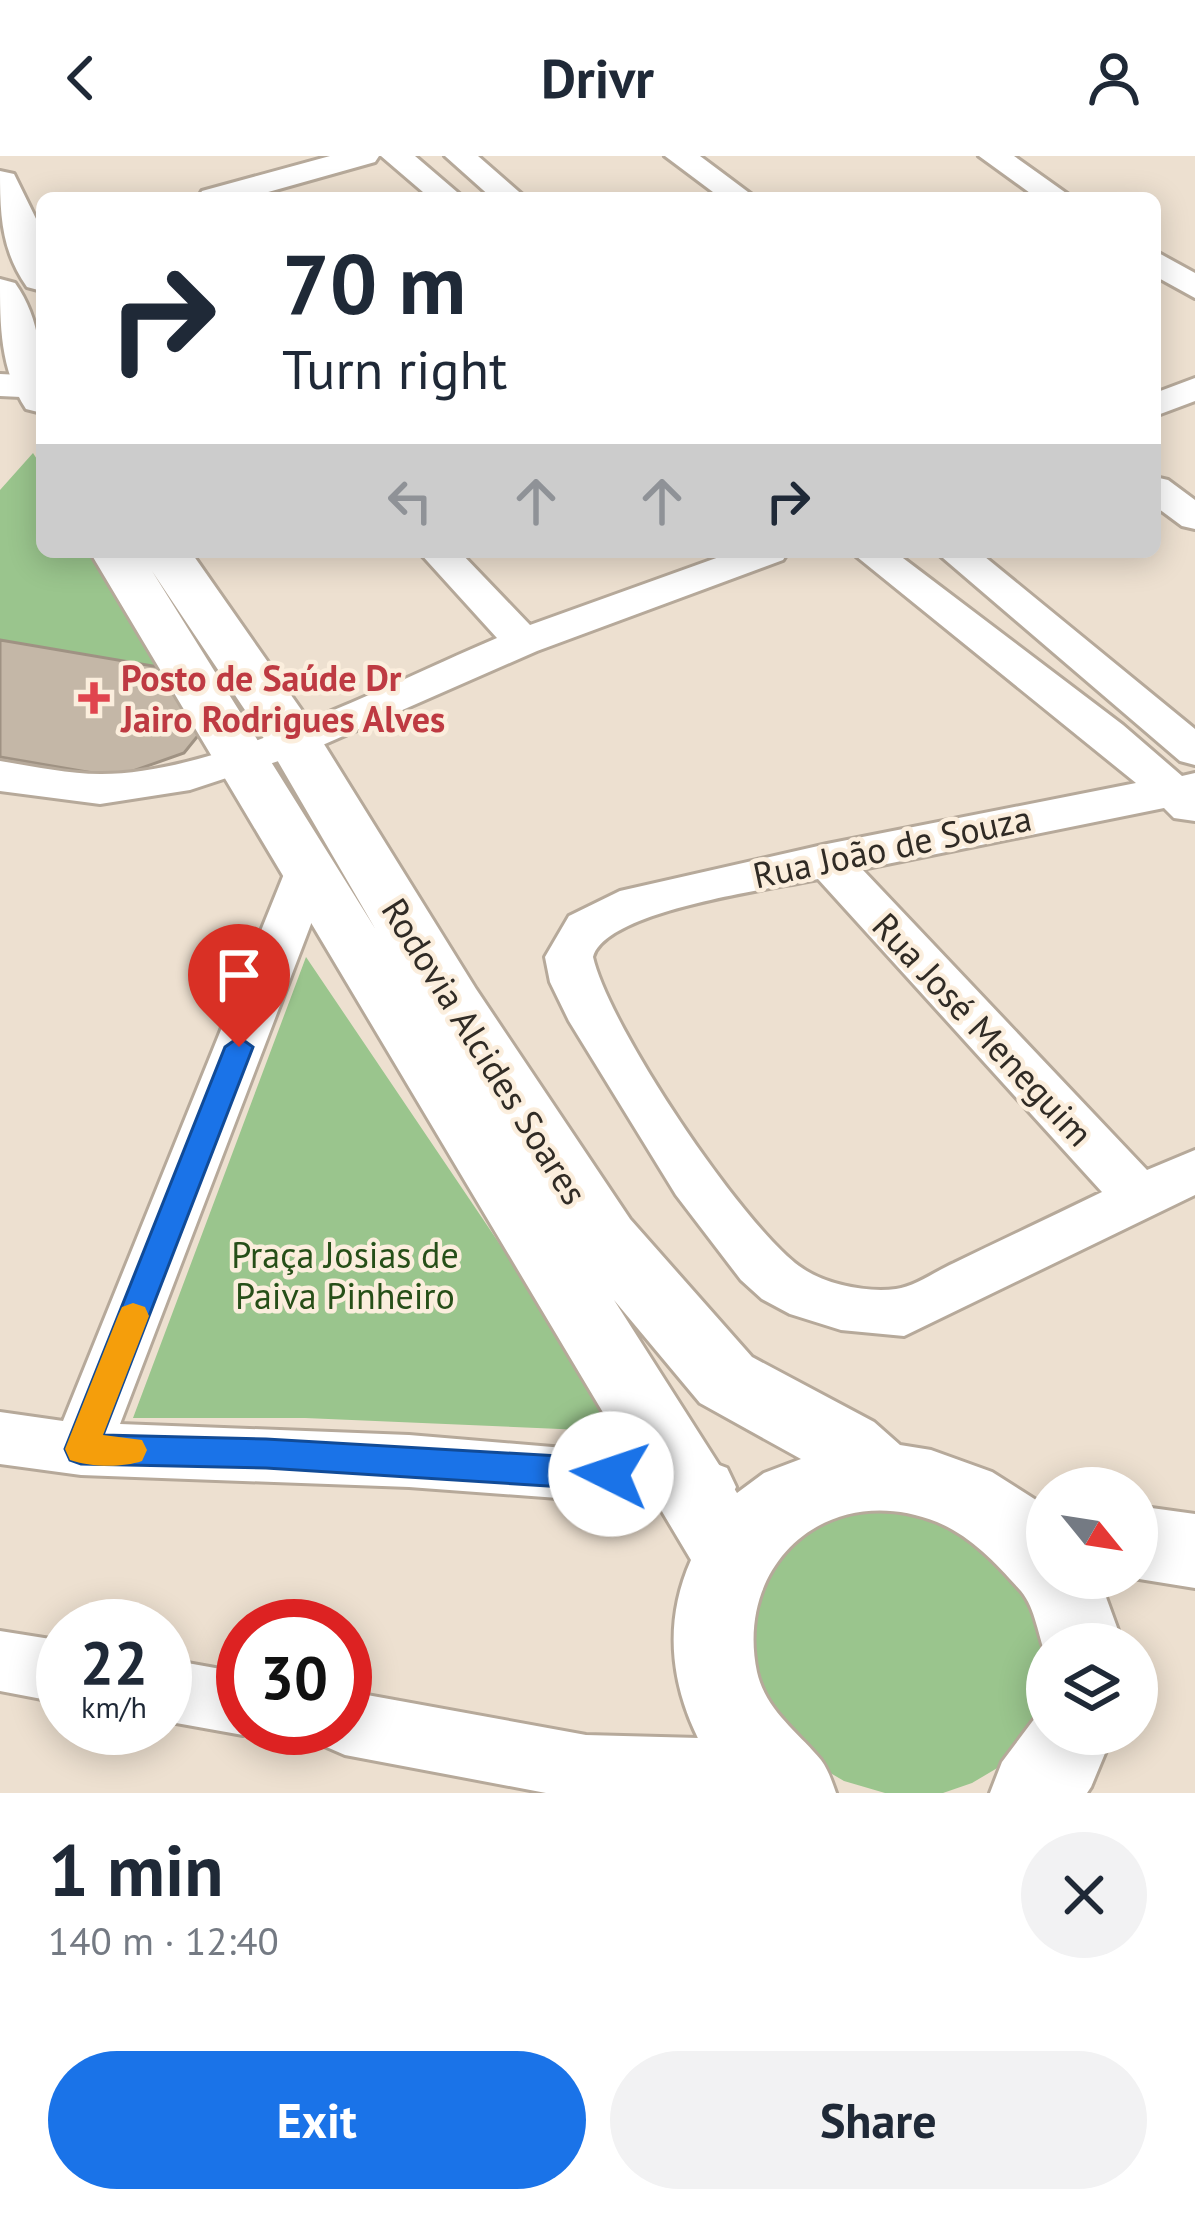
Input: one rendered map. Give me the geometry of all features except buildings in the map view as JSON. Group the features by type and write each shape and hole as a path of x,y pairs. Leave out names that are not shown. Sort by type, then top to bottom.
{"main road":[{"path":"0,183 36,252"},
{"path":"0,292 30,390"},
{"name":"Rodovia Alcides Soares","path":"120,558 268,749 453,1006 605,1239 726,1380 847,1447 882,1478"},
{"name":"Rodovia Alcides Soares","path":"168,558 268,749 309,869 451,1106 690,1483 756,1533 789,1499 845,1480 882,1478 952,1491 1026,1540"},
{"path":"756,1533 718,1592 711,1628 712,1666 723,1703 742,1740 781,1783"},
{"path":"1158,1547 1195,1551"}],"street":[{"path":"235,192 364,156"},
{"path":"396,156 441,192"},
{"path":"460,156 504,192"},
{"path":"680,156 732,192"},
{"path":"994,156 1049,192"},
{"path":"1161,265 1195,287"},
{"path":"1161,403 1195,389"},
{"path":"0,422 30,390"},
{"path":"1161,492 1195,518"},
{"path":"444,558 523,643"},
{"path":"0,818 12,778 100,789 175,780 268,749 523,643 753,558"},
{"path":"878,558 1187,797"},
{"path":"962,558 1195,751"},
{"name":"Rua João de Souza","path":"1139,1197 904,1313 862,1312 814,1298 778,1282 734,1235 575,990 567,962 574,940 593,921 688,889 1187,797"},
{"name":"Rua José Meneguim","path":"827,860 1139,1197"},
{"path":"81,1449 309,869"},
{"path":"1139,1197 1195,1171"},
{"path":"0,1438 81,1449 409,1461 690,1483"},
{"path":"0,1661 36,1667"},
{"path":"372,1728 586,1768 781,1783"}],"green space":[{"path":"33,453 36,558 100,558 171,669 0,640 0,490"},
{"name":"Praça Josias de Paiva Pinheiro","path":"306,957 613,1412 606,1431 305,1418 133,1418"},
{"path":"856,1511 915,1512 972,1535 1033,1603 1038,1623 1026,1623 1026,1733 999,1767 943,1793 885,1793 844,1781 815,1764 755,1688 753,1599 781,1550 828,1519"}],"slow traffic":[{"path":"131,1450 81,1449 133,1316"}],"place":[{"name":"Posto de Saúde Dr Jairo Rodrigues Alves","path":"94,698"}],"route":[{"path":"239,1047 81,1449 266,1454 611,1474"}]}
